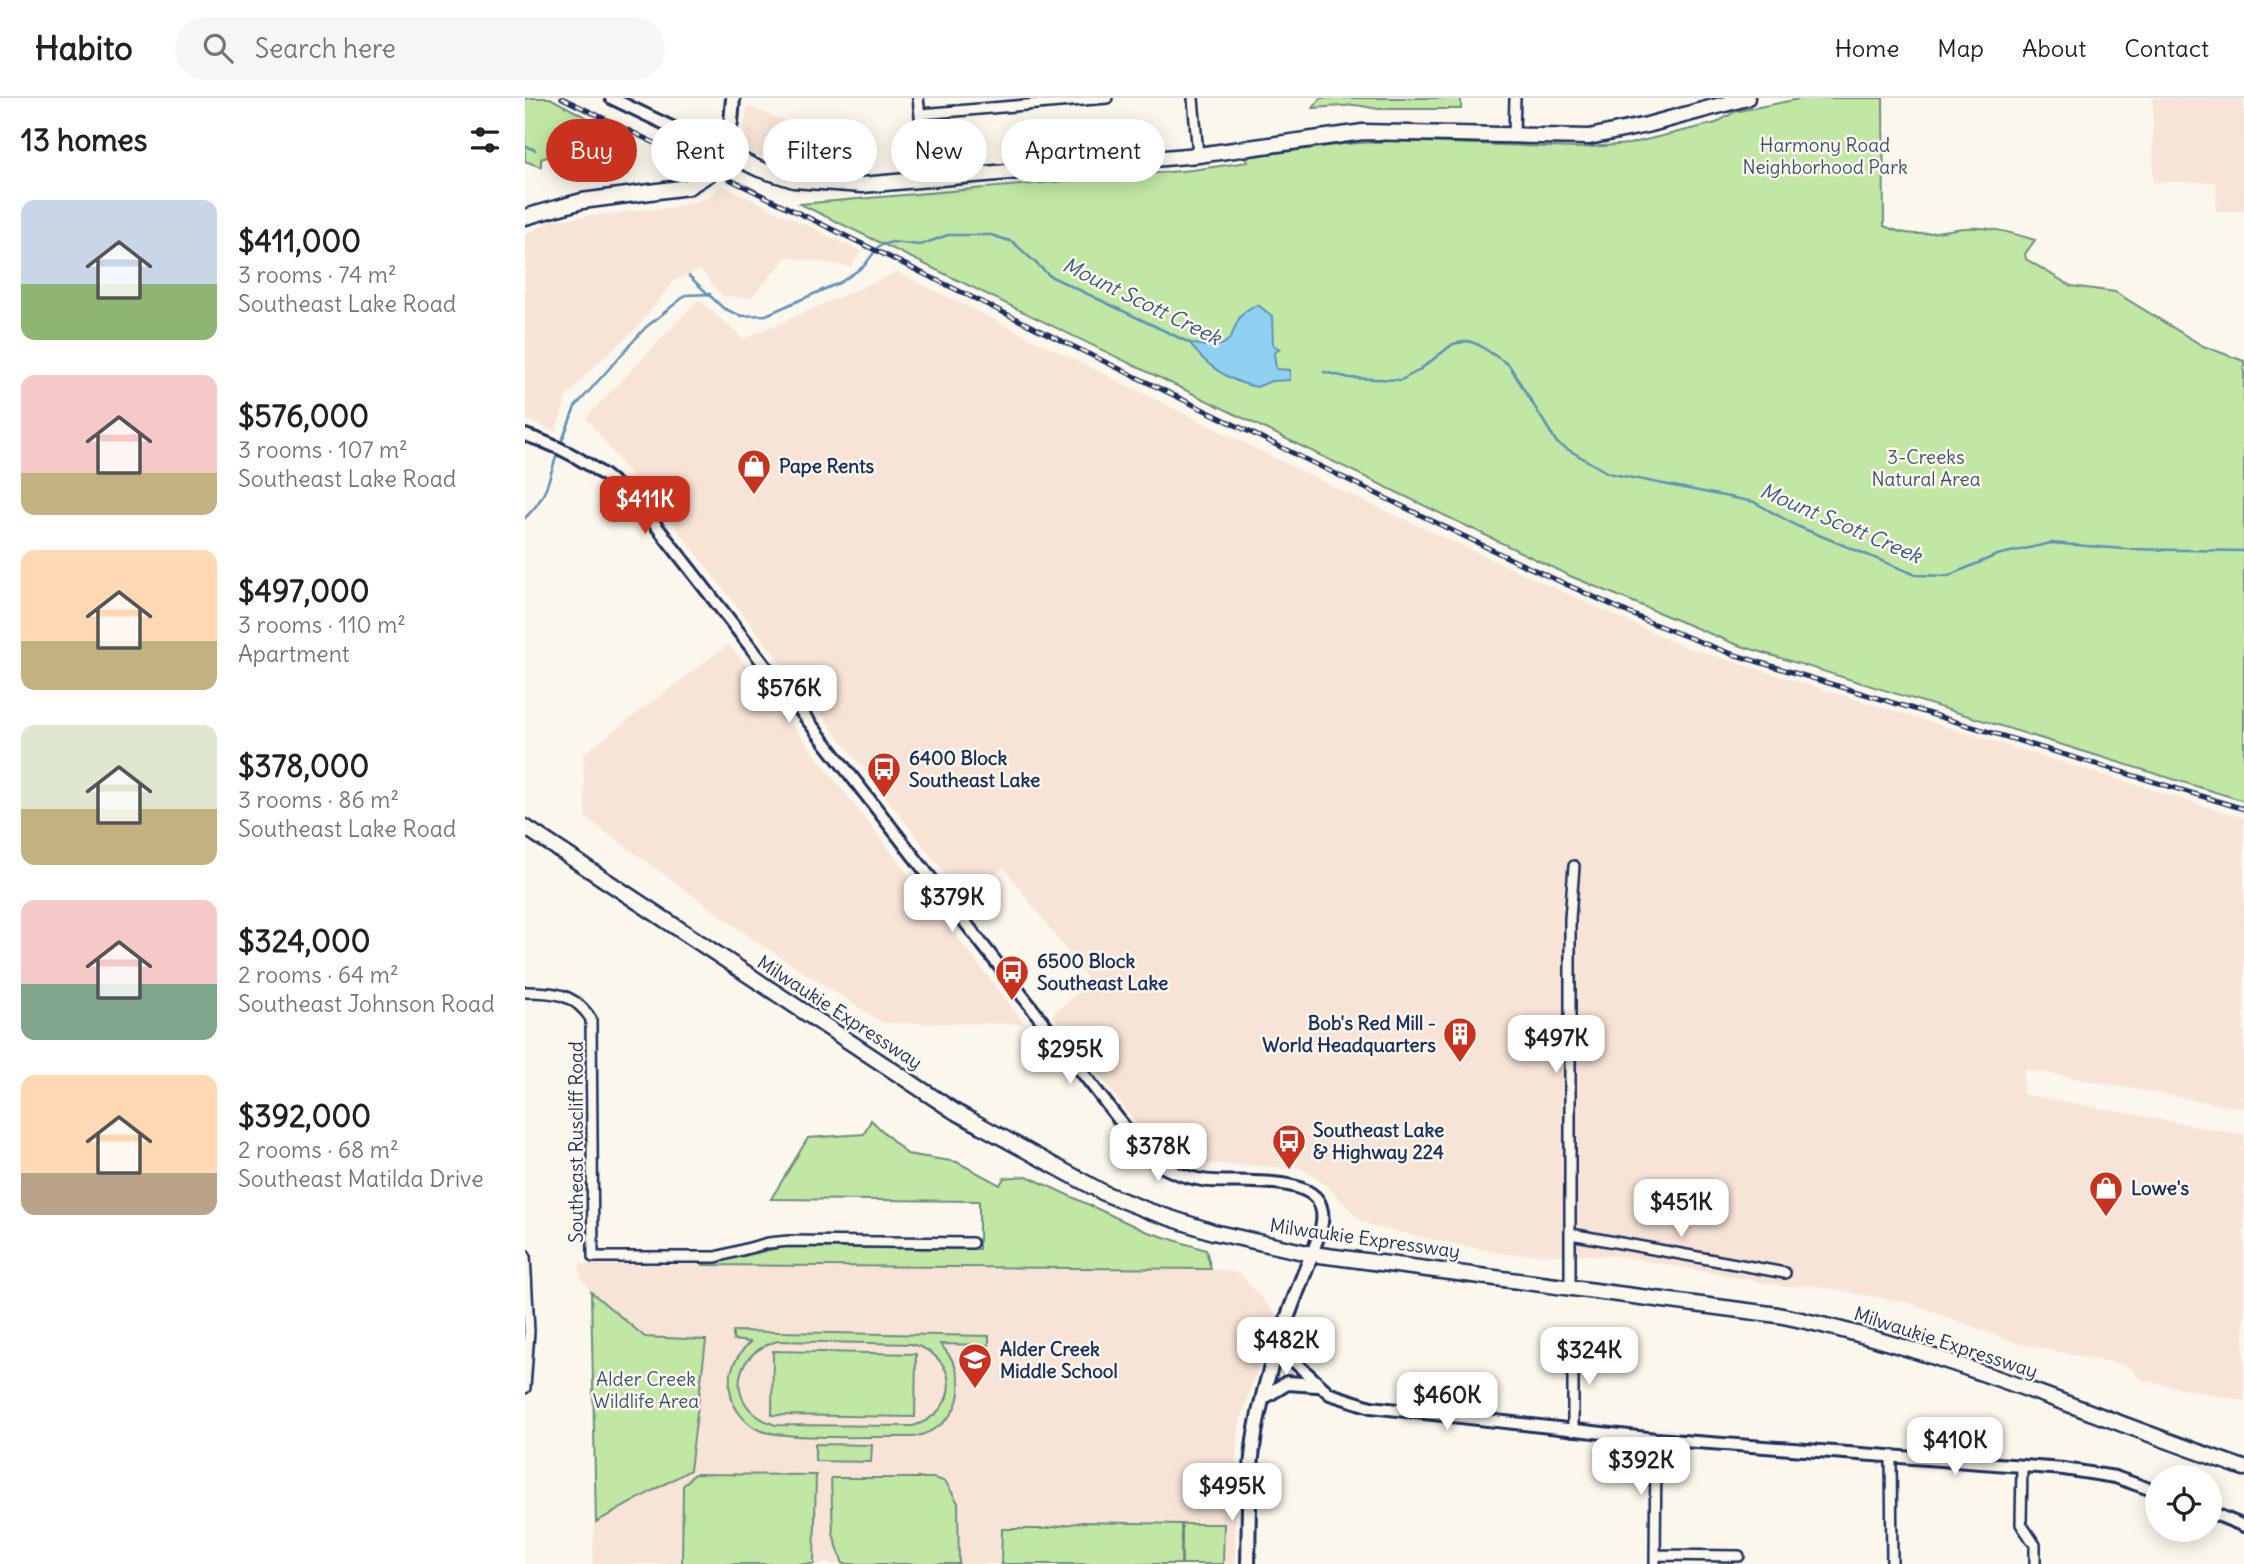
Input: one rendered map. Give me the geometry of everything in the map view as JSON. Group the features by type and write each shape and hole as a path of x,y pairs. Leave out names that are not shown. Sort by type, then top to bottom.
{"main road":[{"path":"731,119 733,98"},
{"path":"987,173 1198,155 1372,132 1559,138 1605,135 1748,98"},
{"path":"749,164 809,183 891,181"},
{"path":"525,218 582,201 688,187 696,182"},
{"name":"Milwaukie Expressway","path":"525,827 954,1111 1106,1194 1174,1220 1213,1232 1312,1254 1779,1315 1873,1336 1966,1366 2244,1468"},
{"path":"1248,1564 1252,1456 1264,1397 1277,1350 1312,1254"},
{"path":"1264,1397 1287,1383 1317,1385"}],"street":[{"path":"611,98 655,119"},
{"path":"918,98 921,119"},
{"path":"921,114 1107,98"},
{"path":"1193,98 1198,155"},
{"path":"1514,135 1515,98"},
{"path":"525,435 585,461 635,500 1137,1146 1157,1164 1186,1177 1220,1182 1296,1185 1309,1190 1321,1204 1323,1215 1312,1254"},
{"path":"1570,1287 1570,919 1574,866"},
{"name":"Southeast Ruscliff Road","path":"525,992 565,995 576,1001 591,1019 593,1257 716,1257 768,1243 789,1241 972,1243"},
{"path":"1571,1234 1785,1273"},
{"path":"525,1255 529,1331 525,1388"},
{"path":"1573,1343 1573,1431"},
{"path":"1277,1350 1289,1357 1317,1385 1336,1398 1371,1407 1656,1439 2022,1466 2098,1474 2145,1488"},
{"path":"1656,1439 1655,1559 1739,1556"},
{"path":"1891,1457 1892,1564"},
{"path":"2022,1466 2021,1524 2035,1545 2035,1564"},
{"path":"2222,1517 2244,1526"}],"shaded area":[{"path":"2153,98 2244,98 2244,211 2216,211 2216,182 2153,182"},
{"path":"747,106 780,119 763,119 763,157 749,153 749,119 746,119"},
{"path":"721,185 861,251 851,267 787,257 751,298 722,296 700,269 674,281 637,328 587,373 566,398 556,432 525,419 525,235 553,220 673,207 708,198"},
{"path":"897,272 1342,491 1682,646 2244,818 2244,1109 2024,1069 2023,1094 2244,1135 2244,1401 2141,1380 2129,1366 2016,1343 1910,1303 1808,1285 1788,1287 1619,1256 1504,1254 1374,1227 1361,1221 1326,1185 1301,1168 1183,1163 1167,1153 1160,1154 1052,1014 1091,983 1004,868 969,894 961,894 656,502 632,477 586,418 699,299 743,339"},
{"path":"729,644 1025,1024 883,1023 757,942 585,817 583,754"},
{"name":"Alder Creek Middle School","path":"579,1264 1211,1269 1240,1273 1275,1314 1240,1422 1236,1456 1235,1564 593,1564 594,1522 690,1470 706,1341 645,1337 591,1292 580,1276"}],"green space":[{"path":"525,98 550,98 589,119 546,119 546,157 541,159 541,167 525,161"},
{"path":"1321,98 1461,98 1461,109 1378,109 1356,105 1313,108"},
{"name":"3-Creeks Natural Area","path":"1804,98 1883,98 1884,226 1916,234 1983,228 2035,240 2025,254 2026,259 2071,286 2115,292 2203,346 2244,361 2244,801 1735,644 1570,576 800,204 1054,182 1165,182 1165,172 1248,162 1246,157 1344,144 1393,141 1577,148 1629,144 1716,123 1734,112"},
{"path":"871,1120 907,1154 957,1162 1000,1185 1004,1178 1027,1176 1145,1231 1206,1250 1211,1269 702,1265 784,1247 979,1249 979,1201 771,1199 808,1138 864,1134"},
{"name":"Alder Creek Wildlife Area","path":"591,1292 645,1337 706,1340 690,1470 596,1522"},
{"path":"733,1331 989,1336 989,1345 940,1344 951,1358 957,1372 958,1400 943,1423 930,1431 914,1437 832,1437 769,1433 757,1429 744,1419 732,1400 730,1380 740,1353 750,1342 733,1340","holes":["778,1341 911,1344 927,1350 939,1360 946,1371 949,1384 947,1397 940,1409 929,1419 913,1426 776,1425 760,1418 748,1407 741,1395 739,1382 742,1369 762,1348"]},
{"path":"773,1351 916,1354 915,1417 772,1415"},
{"path":"815,1444 872,1445 871,1462 815,1461"},
{"path":"694,1474 816,1475 814,1564 682,1564 683,1486"},
{"path":"831,1478 934,1478 946,1482 958,1503 959,1564 843,1564 833,1534"},
{"path":"1082,1522 1181,1524 1181,1564 1001,1564 1002,1529 1043,1529"},
{"path":"1182,1524 1224,1524 1223,1564 1182,1564"}],"water":[{"path":"1258,305 1272,316 1273,345 1280,349 1274,353 1276,369 1290,370 1290,380 1271,381 1257,387 1219,371 1202,358 1190,343 1221,345 1233,333 1246,310"}],"waterway":[{"path":"525,146 535,150"},
{"name":"Mount Scott Creek","path":"689,276 723,308 741,316 766,315 841,282 864,266 879,246 892,242 920,245 948,235 991,235 1013,242 1050,276 1190,343"},
{"name":"Mount Scott Creek","path":"560,446 575,407 645,328 686,295 710,294"},
{"name":"Mount Scott Creek","path":"1324,372 1350,378 1401,380 1418,371 1453,344 1468,341 1479,345 1509,365 1557,443 1608,473 1754,502 1797,526 1916,575 1948,576 1997,555 2051,543 2124,549 2244,551"},
{"name":"Mount Scott Creek","path":"525,518 543,495 558,452"}],"railway":[{"path":"562,98 1515,561 1649,622 1729,653 2244,809"}],"place":[{"name":"Pape Rents","path":"754,496"},
{"name":"6400 Block Southeast Lake","path":"884,799"},
{"name":"6500 Block Southeast Lake","path":"1012,1002"},
{"name":"Bob's Red Mill - World Headquarters","path":"1460,1064"},
{"name":"Southeast Lake & Highway 224","path":"1289,1171"},
{"name":"Lowe's","path":"2106,1218"},
{"name":"Alder Creek Middle School","path":"975,1390"}],"park label":[{"name":"Harmony Road Neighborhood Park","path":"1825,156"}]}
